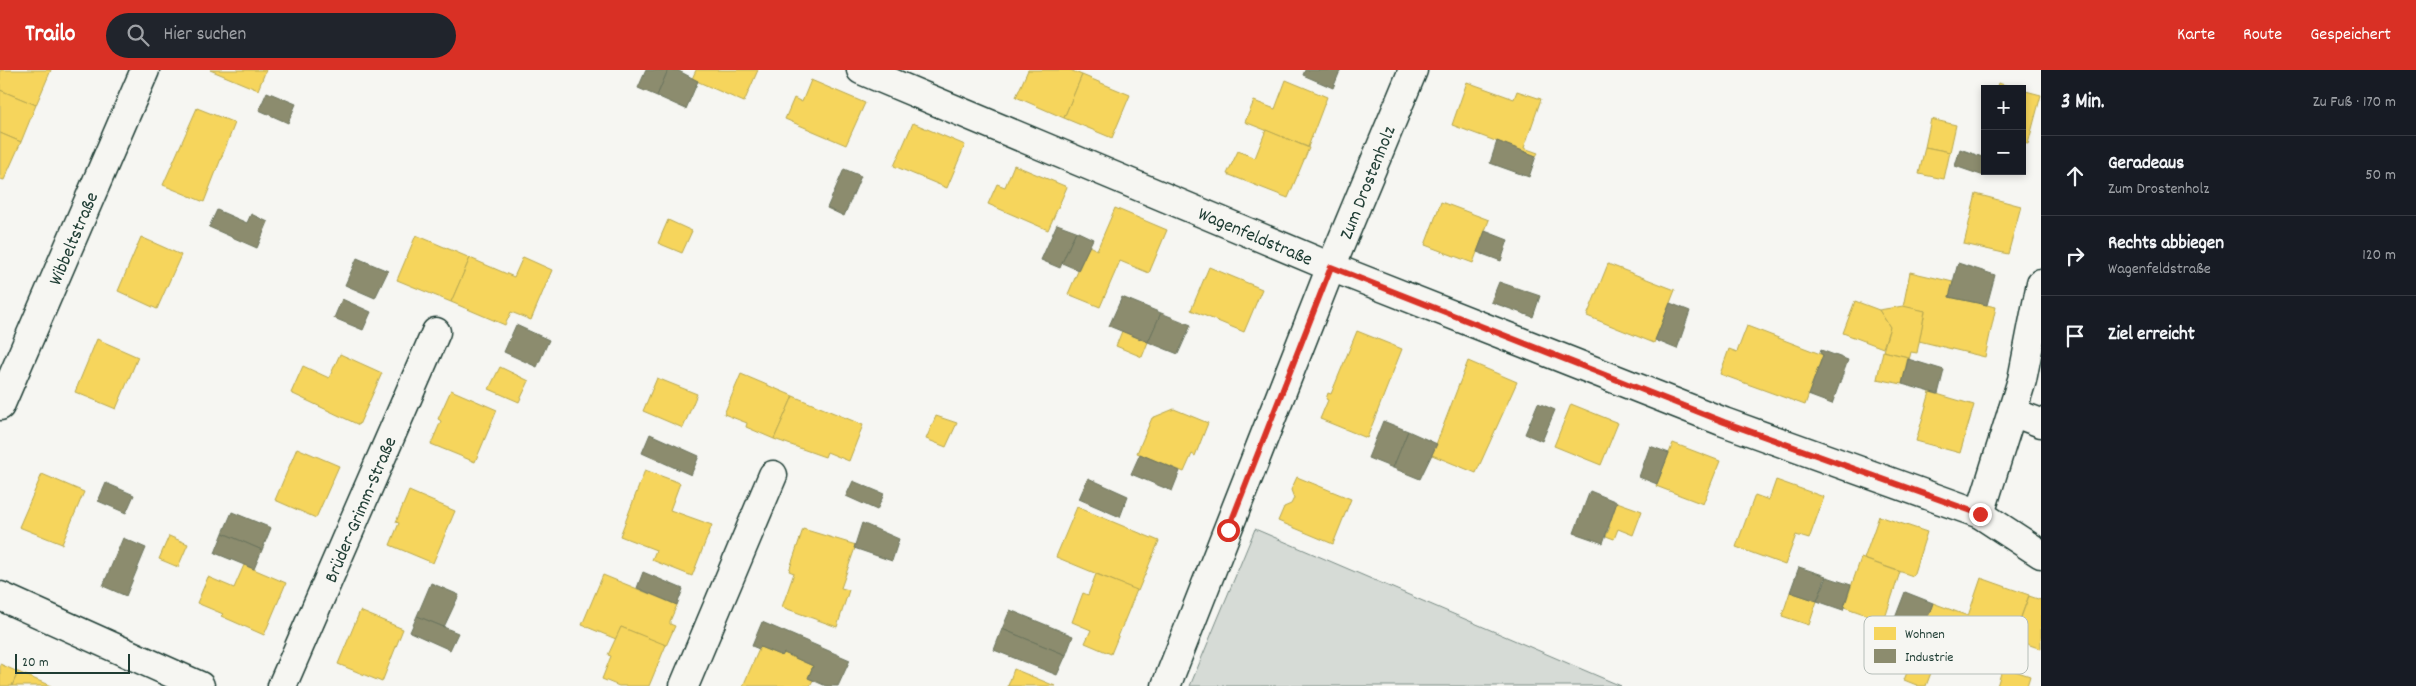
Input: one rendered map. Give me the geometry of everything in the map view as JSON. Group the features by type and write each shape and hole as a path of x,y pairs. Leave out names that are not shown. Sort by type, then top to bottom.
{"street":[{"name":"Wibbeltstraße","path":"0,406 145,70"},
{"name":"Wagenfeldstraße","path":"861,70 1331,267 1724,422 1980,514 2041,554"},
{"name":"Zum Drostenholz","path":"1166,686 1331,267 1413,70"},
{"path":"1980,514 2022,380 2041,282"},
{"name":"Brüder-Grimm-Straße","path":"282,686 436,332"},
{"path":"2012,412 2041,423"},
{"path":"684,686 773,475"},
{"path":"0,596 200,686"}],"shaded area":[{"path":"1255,529 1621,686 1190,686"}],"building: Wohnen":[{"path":"0,70 51,70 36,105 0,90"},
{"path":"210,70 266,70 258,90"},
{"path":"696,70 758,70 744,102 692,79"},
{"path":"1028,70 1070,70 1082,75 1064,118 1016,97"},
{"path":"1082,75 1130,95 1112,138 1064,118"},
{"path":"811,80 865,103 846,145 785,119 794,98 802,102"},
{"path":"1286,80 1327,97 1308,147 1245,122 1254,101 1275,109"},
{"path":"1467,82 1514,99 1517,91 1541,99 1524,148 1538,153 1536,156 1452,125"},
{"path":"0,90 36,105 21,142 0,133"},
{"path":"2026,91 2041,95 2028,144 2026,144"},
{"path":"197,108 235,123 204,202 163,185"},
{"path":"1931,119 1956,125 1950,152 1925,147"},
{"path":"913,123 965,145 947,188 894,166"},
{"path":"1266,130 1309,148 1288,198 1227,174 1238,151 1255,158"},
{"path":"0,133 21,142 4,180 0,179"},
{"path":"1925,147 1950,152 1944,179 1919,174"},
{"path":"1014,165 1067,187 1048,230 988,204 997,184 1005,187"},
{"path":"1976,194 2021,206 2008,254 1964,244"},
{"path":"1441,202 1489,220 1473,263 1425,245"},
{"path":"1115,208 1167,230 1149,273 1120,261 1100,307 1068,294 1089,246 1097,250"},
{"path":"668,220 692,231 682,253 658,243"},
{"path":"416,235 470,258 451,302 397,280"},
{"path":"141,237 181,255 157,309 118,291"},
{"path":"523,257 552,270 531,320 511,312 505,325 451,302 470,258 514,277"},
{"path":"1608,264 1675,290 1654,343 1587,316"},
{"path":"1209,267 1262,289 1244,332 1191,310"},
{"path":"1910,272 1953,282 1949,297 1996,307 1985,357 1919,341 1925,311 1903,307"},
{"path":"1855,301 1879,310 1890,327 1883,348 1843,333"},
{"path":"1903,306 1925,311 1917,353 1911,352 1909,360 1908,357 1883,351 1890,327 1879,310"},
{"path":"1747,326 1823,355 1805,405 1720,374 1729,349 1737,352"},
{"path":"1122,331 1148,342 1142,357 1116,346"},
{"path":"1357,331 1402,349 1367,438 1320,419 1328,400 1326,399 1328,393 1331,394"},
{"path":"97,339 138,357 116,409 75,392"},
{"path":"1883,351 1908,357 1902,384 1877,379"},
{"path":"340,354 382,373 359,425 291,393 303,366 329,378"},
{"path":"1468,361 1517,382 1476,473 1432,455"},
{"path":"500,367 529,381 519,402 489,389"},
{"path":"741,374 793,396 774,439 746,427 747,423 724,414"},
{"path":"657,378 697,394 683,428 643,411"},
{"path":"451,390 497,410 475,462 431,444 441,421 438,419"},
{"path":"1930,392 1974,405 1960,453 1916,441"},
{"path":"793,396 863,425 849,461 827,452 825,457 774,439"},
{"path":"1571,404 1618,423 1601,465 1554,446"},
{"path":"1174,409 1208,423 1195,456 1192,454 1184,472 1137,453 1152,418"},
{"path":"936,416 957,423 946,447 926,439"},
{"path":"1673,443 1720,461 1703,504 1656,486"},
{"path":"297,448 339,466 316,518 275,500"},
{"path":"645,470 680,483 670,510 712,525 692,576 652,560 656,550 620,536"},
{"path":"42,474 84,492 62,544 19,527"},
{"path":"1297,477 1351,499 1333,544 1278,521 1284,507 1291,504 1294,498 1291,490"},
{"path":"1776,480 1824,497 1809,539 1796,535 1785,565 1736,547 1755,495 1769,500"},
{"path":"409,491 455,511 433,563 390,545 399,523 396,522"},
{"path":"1617,502 1642,511 1633,535 1618,529 1614,539 1606,536 1610,527 1607,525"},
{"path":"1077,507 1159,541 1138,591 1056,557"},
{"path":"1879,516 1927,532 1913,576 1864,559"},
{"path":"803,529 856,545 841,588 849,590 837,627 782,607 794,573 789,571"},
{"path":"169,536 188,544 178,567 159,559"},
{"path":"1861,558 1900,572 1886,616 1870,616 1844,607"},
{"path":"244,565 286,583 264,635 197,603 208,577 234,588"},
{"path":"1096,574 1137,590 1111,654 1085,643 1091,630 1072,622 1083,593 1088,595"},
{"path":"603,575 677,605 670,621 670,624 675,626 666,646 621,627 616,639 582,625"},
{"path":"1981,578 2029,595 2021,616 1968,616"},
{"path":"1790,592 1817,601 1809,625 1782,616"},
{"path":"2029,596 2041,600 2041,649 2028,644 2028,616 2022,616"},
{"path":"1933,603 1968,616 1928,616"},
{"path":"360,611 403,629 382,682 338,664"},
{"path":"621,627 666,645 649,686 619,686 602,679 611,656 608,655"},
{"path":"760,647 782,656 784,653 813,666 808,678 813,680 810,686 743,686"},
{"path":"0,664 18,672 12,686 0,686"},
{"path":"1014,669 1055,686 1008,686"},
{"path":"18,672 51,686 12,686"},
{"path":"1906,674 1931,674 1926,686 1919,686 1904,680"},
{"path":"2001,674 2024,674 2030,676 2027,686 1997,686"}],"building: Industrie":[{"path":"646,70 668,70 657,96 638,88"},
{"path":"668,70 677,70 698,81 686,109 657,96"},
{"path":"1305,70 1340,71 1333,88 1303,75"},
{"path":"267,92 296,104 288,123 259,110"},
{"path":"1497,141 1536,156 1529,177 1490,163"},
{"path":"1960,149 1981,157 1981,175 1955,166"},
{"path":"844,169 861,176 844,216 827,208"},
{"path":"217,210 247,223 251,214 268,222 257,248 209,227"},
{"path":"1057,224 1076,231 1060,268 1041,260"},
{"path":"1076,231 1093,239 1078,270 1062,263"},
{"path":"1485,231 1508,240 1501,261 1477,252"},
{"path":"357,258 388,271 375,298 345,285"},
{"path":"1958,263 1995,275 1987,305 1949,297"},
{"path":"1499,282 1540,296 1533,317 1491,302"},
{"path":"1122,297 1161,313 1148,342 1109,326"},
{"path":"342,299 371,312 363,330 334,318"},
{"path":"1670,303 1690,311 1677,349 1655,340"},
{"path":"1161,313 1191,325 1178,354 1148,342"},
{"path":"516,325 549,340 537,367 504,352"},
{"path":"1821,350 1848,360 1832,404 1808,395 1823,355 1820,353"},
{"path":"1908,359 1944,370 1938,394 1902,384"},
{"path":"1538,403 1555,410 1542,441 1525,434"},
{"path":"1383,421 1408,431 1393,468 1368,458"},
{"path":"1408,431 1437,444 1420,479 1393,468"},
{"path":"650,434 699,456 691,475 642,453"},
{"path":"1650,446 1669,453 1657,484 1639,477"},
{"path":"1140,454 1180,471 1172,491 1131,474"},
{"path":"1088,478 1128,496 1120,517 1079,499"},
{"path":"853,481 884,494 877,510 846,496"},
{"path":"106,483 134,495 126,513 98,501"},
{"path":"1590,491 1617,502 1603,543 1574,533"},
{"path":"232,512 271,528 262,550 223,533"},
{"path":"862,523 899,539 892,561 854,548"},
{"path":"223,533 262,550 254,569 215,553"},
{"path":"123,538 146,548 126,596 103,586"},
{"path":"1799,567 1826,576 1817,601 1790,592"},
{"path":"643,572 683,589 677,605 637,588"},
{"path":"1827,577 1851,585 1843,610 1817,601"},
{"path":"431,583 459,595 444,627 417,616"},
{"path":"1905,592 1933,603 1928,616 1896,616"},
{"path":"1010,610 1073,636 1066,655 1002,629"},
{"path":"417,616 458,633 450,650 410,632"},
{"path":"762,622 850,660 838,686 826,686 808,678 813,666 784,653 782,656 760,647 759,649 752,646"},
{"path":"1002,629 1066,655 1057,675 994,650"}],"route":[{"path":"1228,530 1331,267 1724,422 1980,514"}]}
